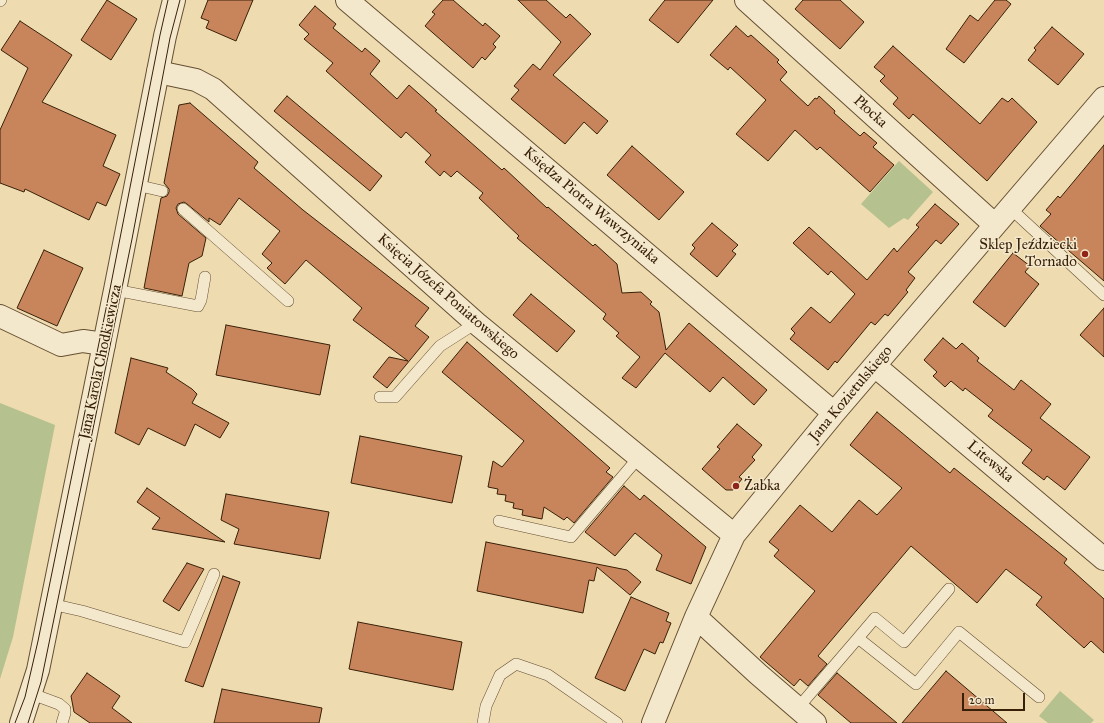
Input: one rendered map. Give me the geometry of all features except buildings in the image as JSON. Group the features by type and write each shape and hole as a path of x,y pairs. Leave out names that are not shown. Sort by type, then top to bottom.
{"street":[{"name":"Jana Karola Chodkiewicza","path":"21,723 32,694 116,290 158,72 174,0"},
{"name":"Księdza Piotra Wawrzyniaka","path":"348,0 834,413"},
{"name":"Płocka","path":"746,0 995,225"},
{"name":"Księcia Józefa Poniatowskiego","path":"158,72 196,80 213,89 476,323 734,535"},
{"name":"Jana Kozietulskiego","path":"653,723 696,617 734,535 834,413 1104,98"},
{"path":"0,316 61,344 82,342 104,344"},
{"name":"Litewska","path":"875,366 1104,559"},
{"path":"696,617 815,723"}],"lane":[{"path":"136,185 162,191"},
{"path":"1010,208 1104,295"},
{"path":"183,209 288,301"},
{"path":"116,290 198,306 201,300 205,277"},
{"path":"380,397 395,397 440,346 476,323"},
{"path":"499,521 571,537 639,457"},
{"path":"51,604 82,611 185,642 214,574"},
{"path":"797,708 875,618 904,642 949,589"},
{"path":"858,638 916,684 959,632 1039,698"},
{"path":"483,723 486,706 500,675 516,664 548,675 617,723"},
{"path":"32,694 59,704 65,709 62,723"}],"green space":[{"path":"899,161 933,192 908,220 904,218 889,228 861,204"},
{"path":"0,403 55,425 13,637 0,679"},
{"path":"1060,691 1094,720 1091,723 1048,723 1039,716"}],"tram line":[{"path":"15,723 25,697 38,641 168,0"},
{"path":"28,723 41,682 132,239 170,38 180,0"}],"place":[{"name":"Sklep Jeździecki Tornado","path":"1085,254"},
{"name":"Żabka","path":"736,486"}]}
